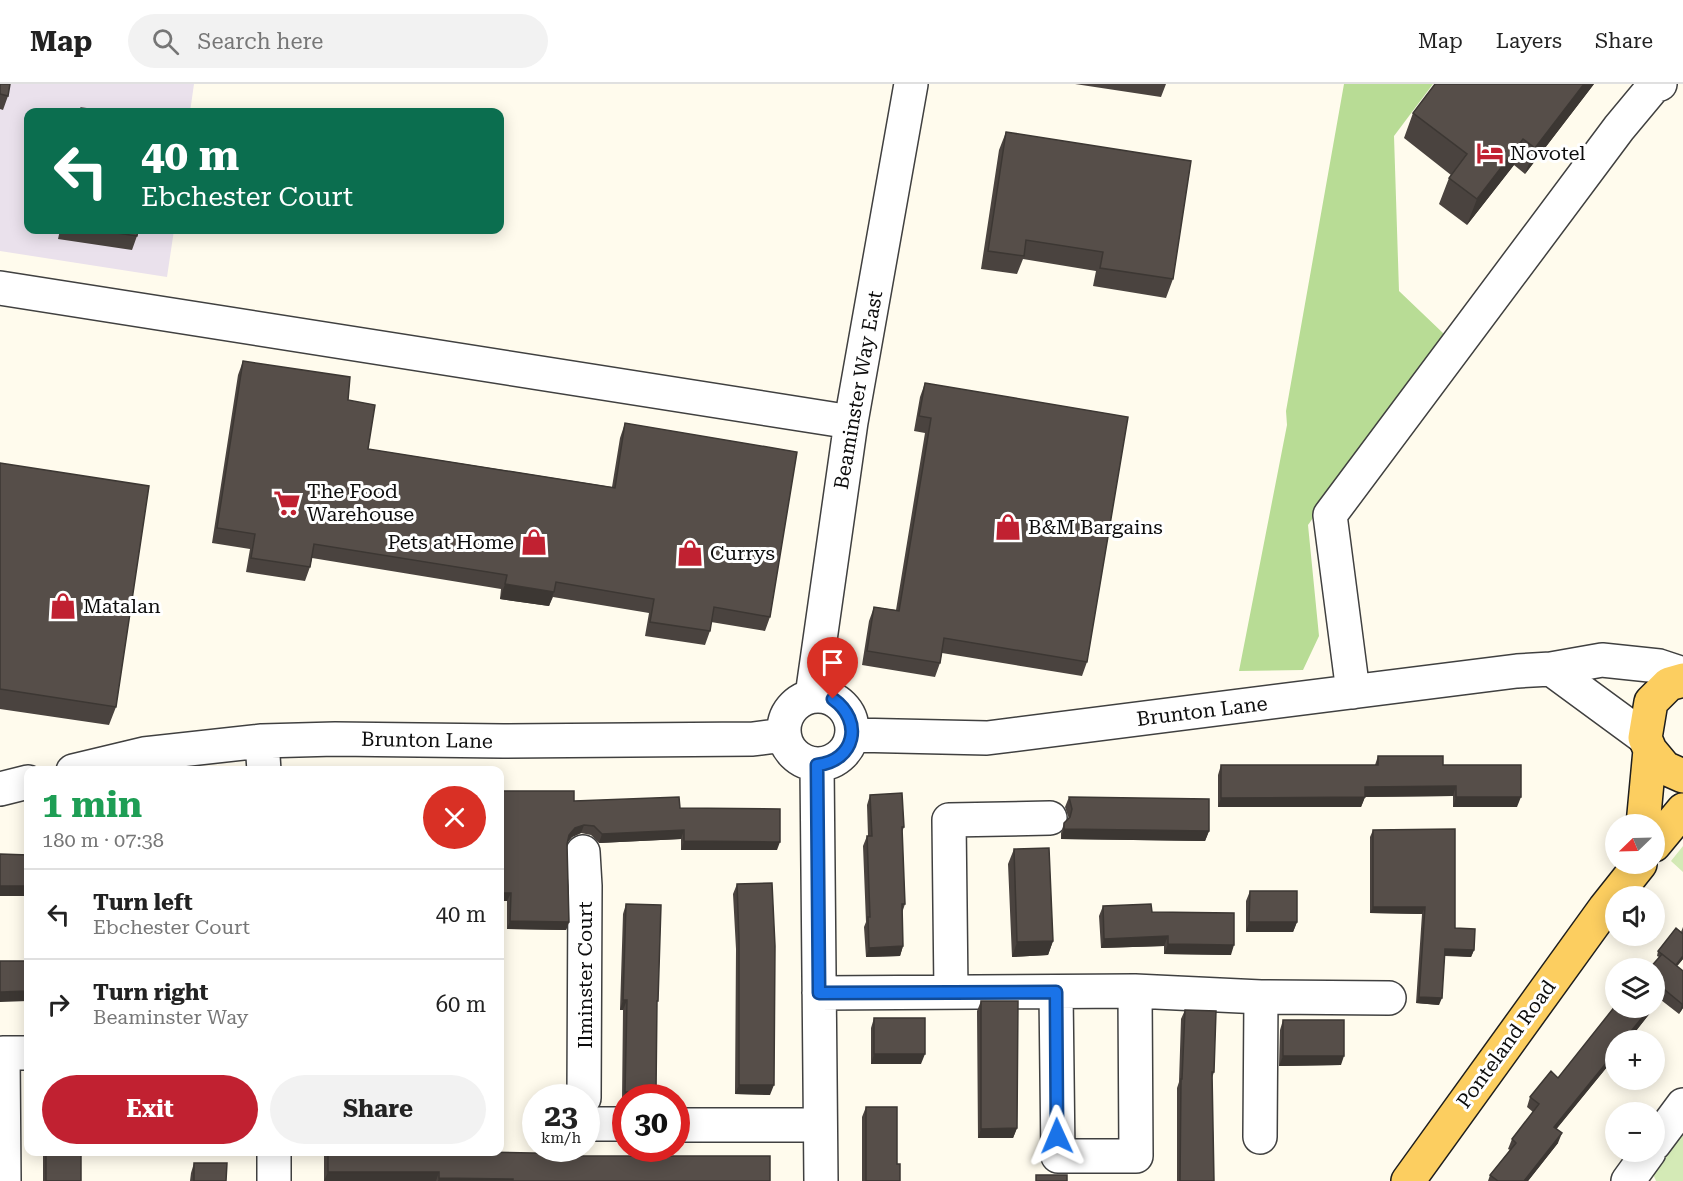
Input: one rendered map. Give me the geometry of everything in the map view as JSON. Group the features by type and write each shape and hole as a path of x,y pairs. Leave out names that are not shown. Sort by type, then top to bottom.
{"main road":[{"path":"1644,814 1651,702 1669,684 1683,680"},
{"path":"1647,744 1665,768 1683,776"},
{"path":"1665,832 1683,810"},
{"name":"Ponteland Road","path":"1622,886 1632,874"},
{"name":"Ponteland Road","path":"1408,1181 1605,908"}],"street":[{"name":"Beaminster Way East","path":"812,696 851,422 911,84"},
{"path":"1353,692 1330,515 1619,128 1654,86 1660,84"},
{"path":"0,288 851,422"},
{"name":"Brunton Lane","path":"852,735 987,738 1517,671 1551,669 1602,660 1659,666 1683,674"},
{"path":"1551,669 1647,744"},
{"path":"812,696 823,696 842,705 852,724 852,735 844,753 827,764 805,763 788,747 784,735 787,715 793,706 812,696"},
{"name":"Brunton Lane","path":"94,766 144,754 263,756 335,739 503,741 742,739 784,735"},
{"path":"817,765 821,1181"},
{"path":"0,789 24,783"},
{"path":"951,993 950,820 1050,818"},
{"name":"Ilminster Court","path":"583,852 585,886 584,1084"},
{"path":"819,993 1135,991 1261,997 1389,998"},
{"path":"1056,992 1058,1156 1136,1156 1135,991"},
{"path":"1260,1137 1261,997"},
{"path":"4,1181 10,1053"},
{"path":"1665,1129 1683,1105"},
{"path":"690,1125 820,1125"},
{"path":"274,1156 274,1181"},
{"path":"1629,1180 1642,1162"}],"shaded area":[{"path":"0,84 194,84 191,108 24,108 24,234 173,234 167,277 0,251"}],"green space":[{"path":"1344,84 1433,84 1394,136 1399,291 1444,334 1308,525 1319,636 1303,670 1239,671 1287,425 1286,411"},
{"path":"1683,846 1683,872 1671,861"},
{"path":"1683,1126 1683,1181 1656,1181 1651,1169 1656,1162 1665,1162 1665,1150"}],"building":[{"path":"0,84 10,84 8,96 0,94"},
{"name":"Novotel","path":"1435,84 1584,84 1535,148 1523,139 1477,199 1449,178 1467,154 1413,113"},
{"path":"1006,132 1191,161 1173,279 1100,268 1103,252 1026,240 1024,256 988,251"},
{"path":"243,361 350,377 348,400 375,405 368,449 615,488 625,423 797,452 770,617 714,607 710,631 650,622 654,599 556,582 554,592 505,584 507,575 314,544 310,567 251,558 255,534 217,528"},
{"name":"B&M Bargains","path":"925,383 1128,417 1087,662 944,638 940,663 867,651 874,607 899,611 931,418 919,416"},
{"name":"Matalan","path":"0,463 149,486 116,707 0,689"},
{"path":"1378,756 1443,756 1443,765 1521,765 1521,797 1456,797 1456,786 1365,787 1365,797 1221,798 1221,765 1378,765"},
{"path":"504,791 574,791 574,801 679,797 680,808 780,809 780,842 684,841 684,830 602,834 594,826 584,825 575,828 569,835 567,844 569,922 510,921 511,893 504,893"},
{"path":"902,793 905,904 902,904 903,946 869,948 867,836 872,836 870,795"},
{"path":"1069,797 1209,799 1209,831 1064,829 1064,823 1070,817 1072,809"},
{"path":"1455,829 1455,928 1475,929 1474,950 1445,949 1442,998 1419,997 1425,907 1373,907 1373,830"},
{"path":"1049,848 1053,941 1017,942 1014,849"},
{"path":"0,854 24,855 24,886 0,886"},
{"path":"772,883 775,946 774,1085 739,1085 737,884"},
{"path":"1250,891 1297,891 1297,922 1249,922"},
{"path":"626,904 661,905 656,1084 625,1084 627,1000 623,1000"},
{"path":"1151,904 1152,912 1234,913 1234,945 1168,944 1168,936 1104,939 1103,906"},
{"path":"1676,928 1683,934 1683,956 1676,965 1658,951 1665,946 1665,942"},
{"path":"1662,954 1683,971 1682,1004 1665,990 1665,958 1659,958"},
{"path":"0,961 24,961 24,991 0,992"},
{"path":"981,1001 1018,1001 1017,1128 981,1129"},
{"path":"1185,1010 1216,1011 1214,1072 1212,1072 1214,1181 1180,1181 1181,1079"},
{"path":"874,1018 925,1018 925,1054 874,1054"},
{"path":"1606,1018 1642,1018 1632,1030 1605,1030 1605,1064 1554,1127 1562,1133 1524,1181 1498,1181 1490,1175 1516,1143 1512,1139 1539,1104 1530,1097 1551,1071 1558,1078"},
{"path":"1283,1020 1344,1020 1344,1056 1283,1056"},
{"path":"866,1107 897,1107 897,1164 900,1164 900,1181 866,1181"},
{"path":"504,1152 522,1153 522,1162 600,1162 600,1156 612,1156 612,1162 690,1162 690,1156 770,1156 770,1181 513,1181 513,1179 439,1178 439,1172 328,1172 328,1156 504,1156"},
{"path":"46,1156 81,1156 81,1181 46,1181"},
{"path":"194,1163 227,1163 226,1181 194,1181"},
{"path":"1036,1175 1067,1175 1067,1181 1036,1181"}],"place":[{"name":"Novotel","path":"1490,153"},
{"name":"The Food Warehouse","path":"287,503"},
{"name":"B&M Bargains","path":"1008,527"},
{"name":"Pets at Home","path":"534,542"},
{"name":"Currys","path":"690,553"},
{"name":"Matalan","path":"63,606"}],"route":[{"path":"833,699 842,705 848,714 852,724 852,735 844,753 836,760 817,765 819,993 1056,992 1057,1136"}]}
